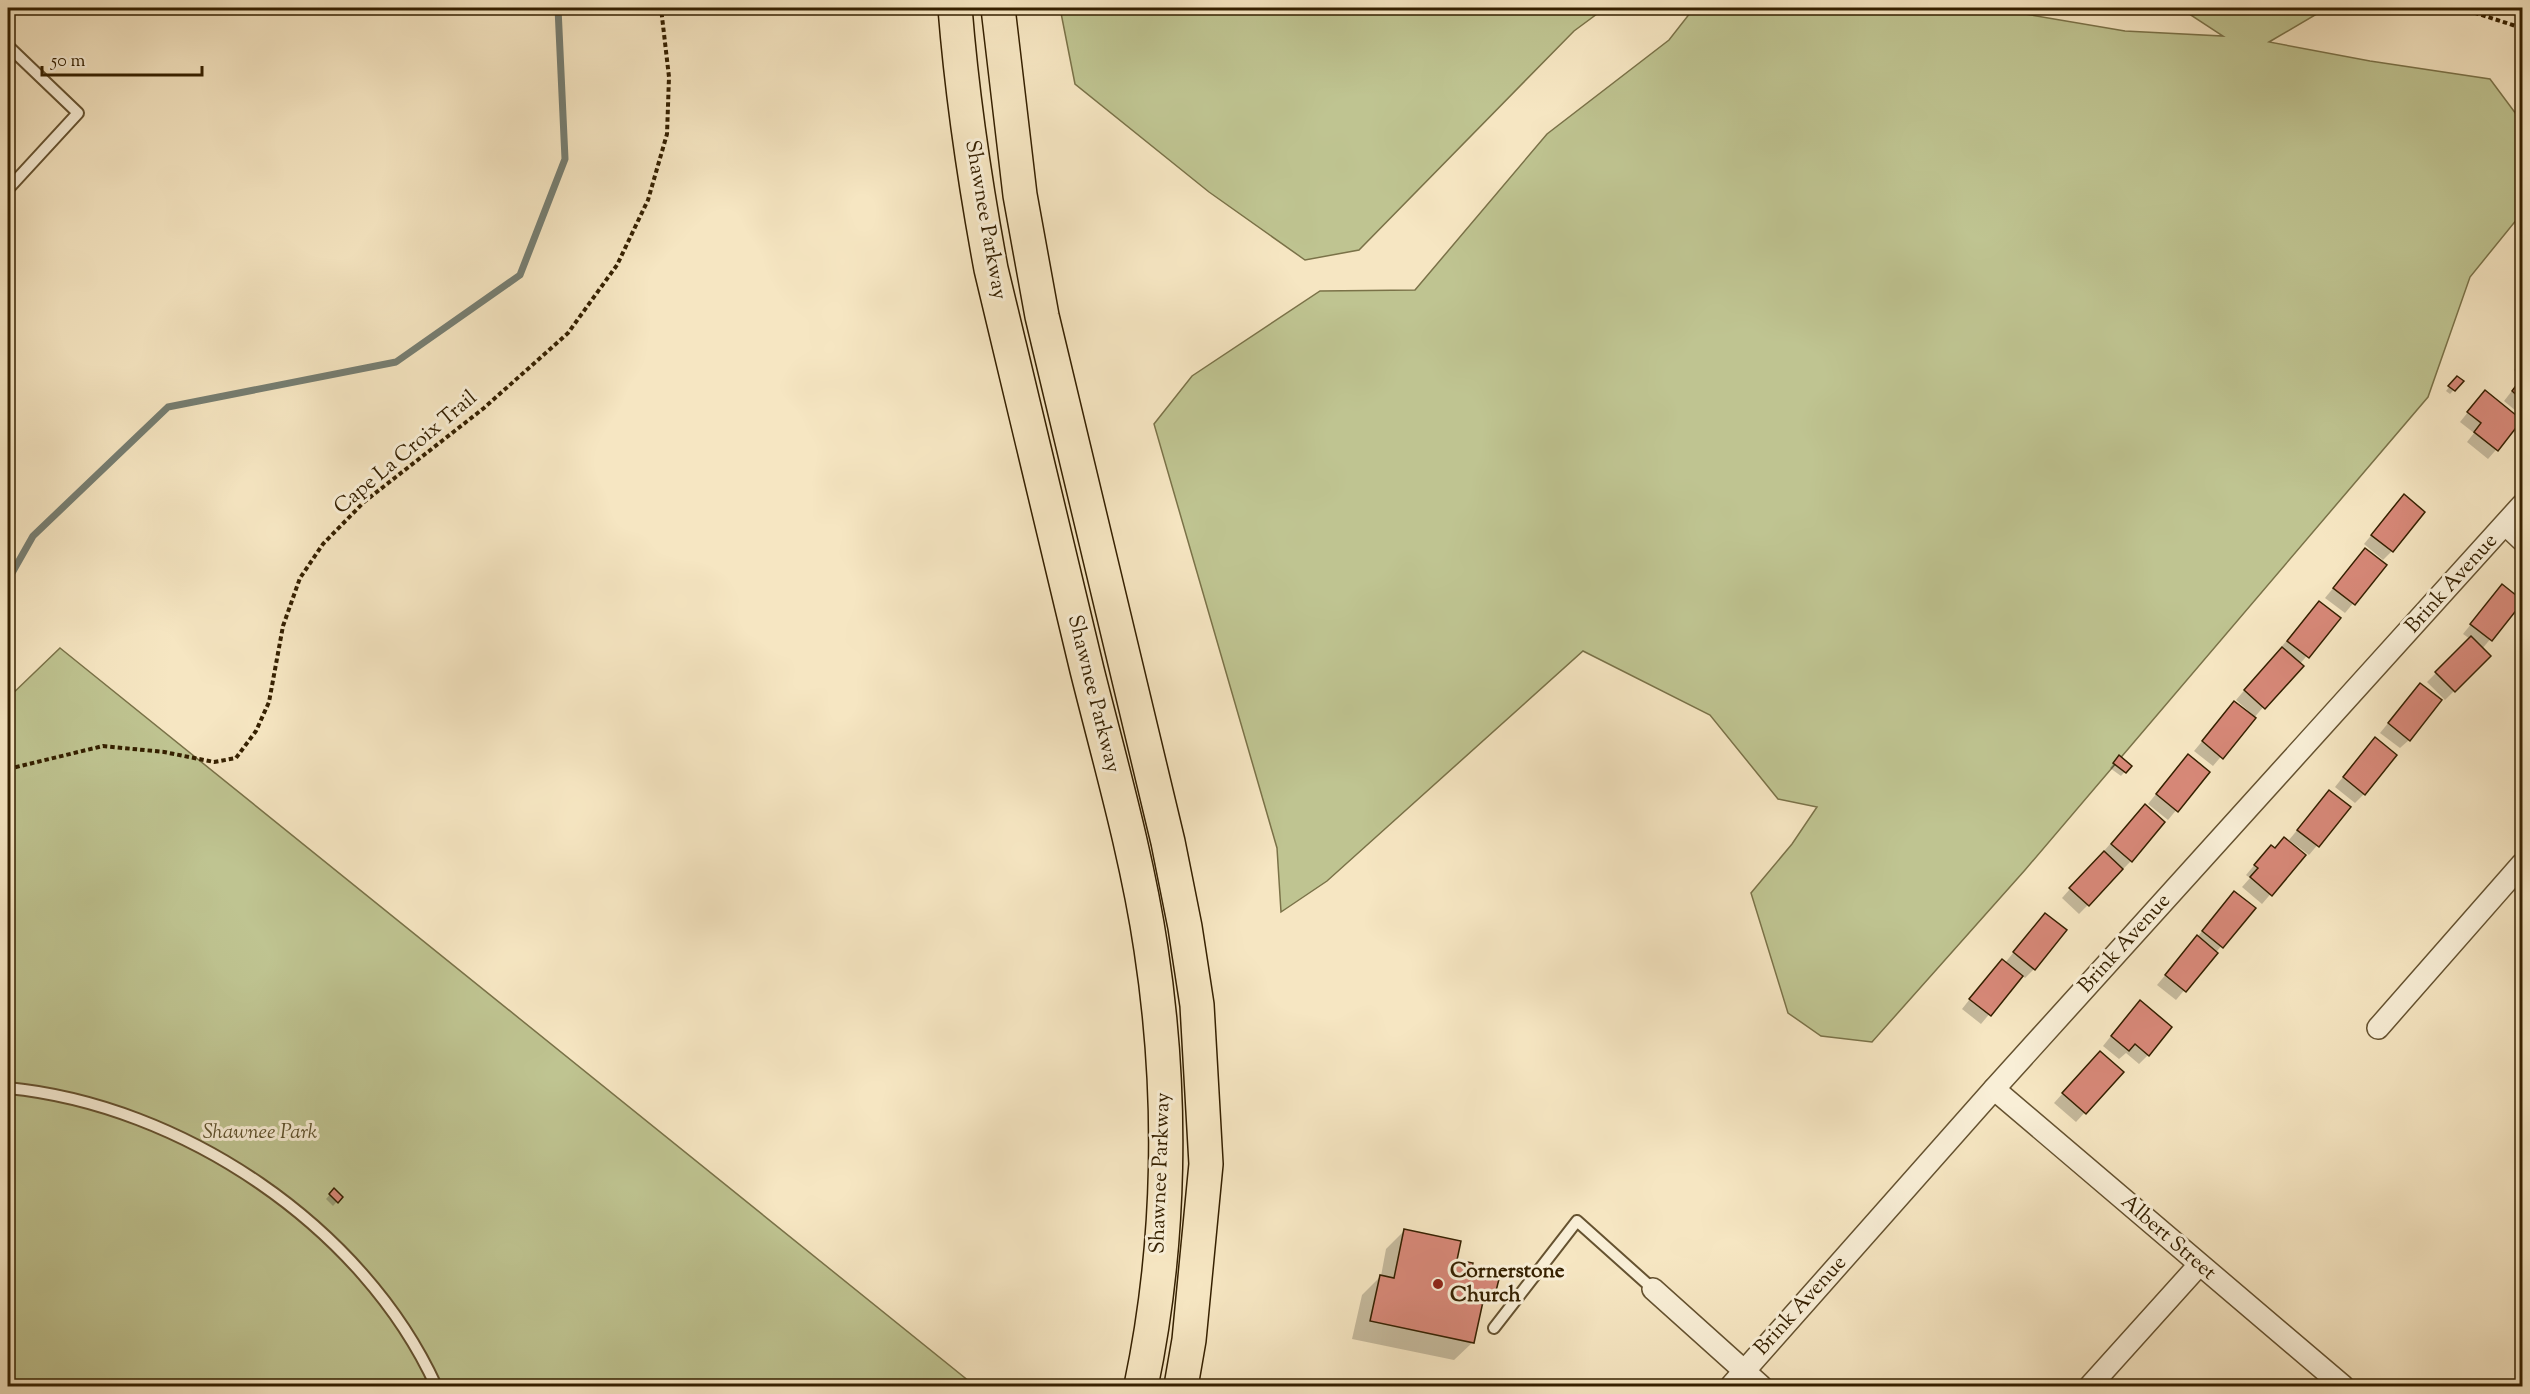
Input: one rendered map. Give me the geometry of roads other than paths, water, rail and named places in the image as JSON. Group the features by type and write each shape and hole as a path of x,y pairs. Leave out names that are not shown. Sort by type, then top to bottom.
{"highway":[{"name":"Shawnee Parkway","path":"955,8 958,49 979,204 991,269 1127,835 1150,946 1161,1028 1166,1126 1165,1199 1156,1292 1141,1386"},
{"name":"Shawnee Parkway","path":"998,8 1020,195 1042,316 1168,842 1185,927 1197,1005 1206,1164 1189,1340 1181,1386"}],"street":[{"name":"Brink Avenue","path":"1738,1378 1994,1089 2523,505"},
{"path":"2506,525 2523,540"},
{"path":"2378,1028 2523,864"},
{"name":"Albert Street","path":"1994,1089 2343,1386"},
{"path":"2090,1386 2199,1265"},
{"path":"1653,1289 1738,1378 1761,1386"}],"lane":[{"path":"8,46 78,113 8,189"},
{"path":"8,1088 56,1095 137,1119 211,1153 278,1196 338,1248 364,1278 412,1341 436,1386"},
{"path":"1494,1328 1577,1221 1653,1289"}],"waterway":[{"path":"8,580 33,536 168,407 396,362 520,275 565,159 558,8"}],"place":[{"name":"Cornerstone Church","path":"1438,1284"}],"park label":[{"name":"Shawnee Park","path":"260,1133"}]}
